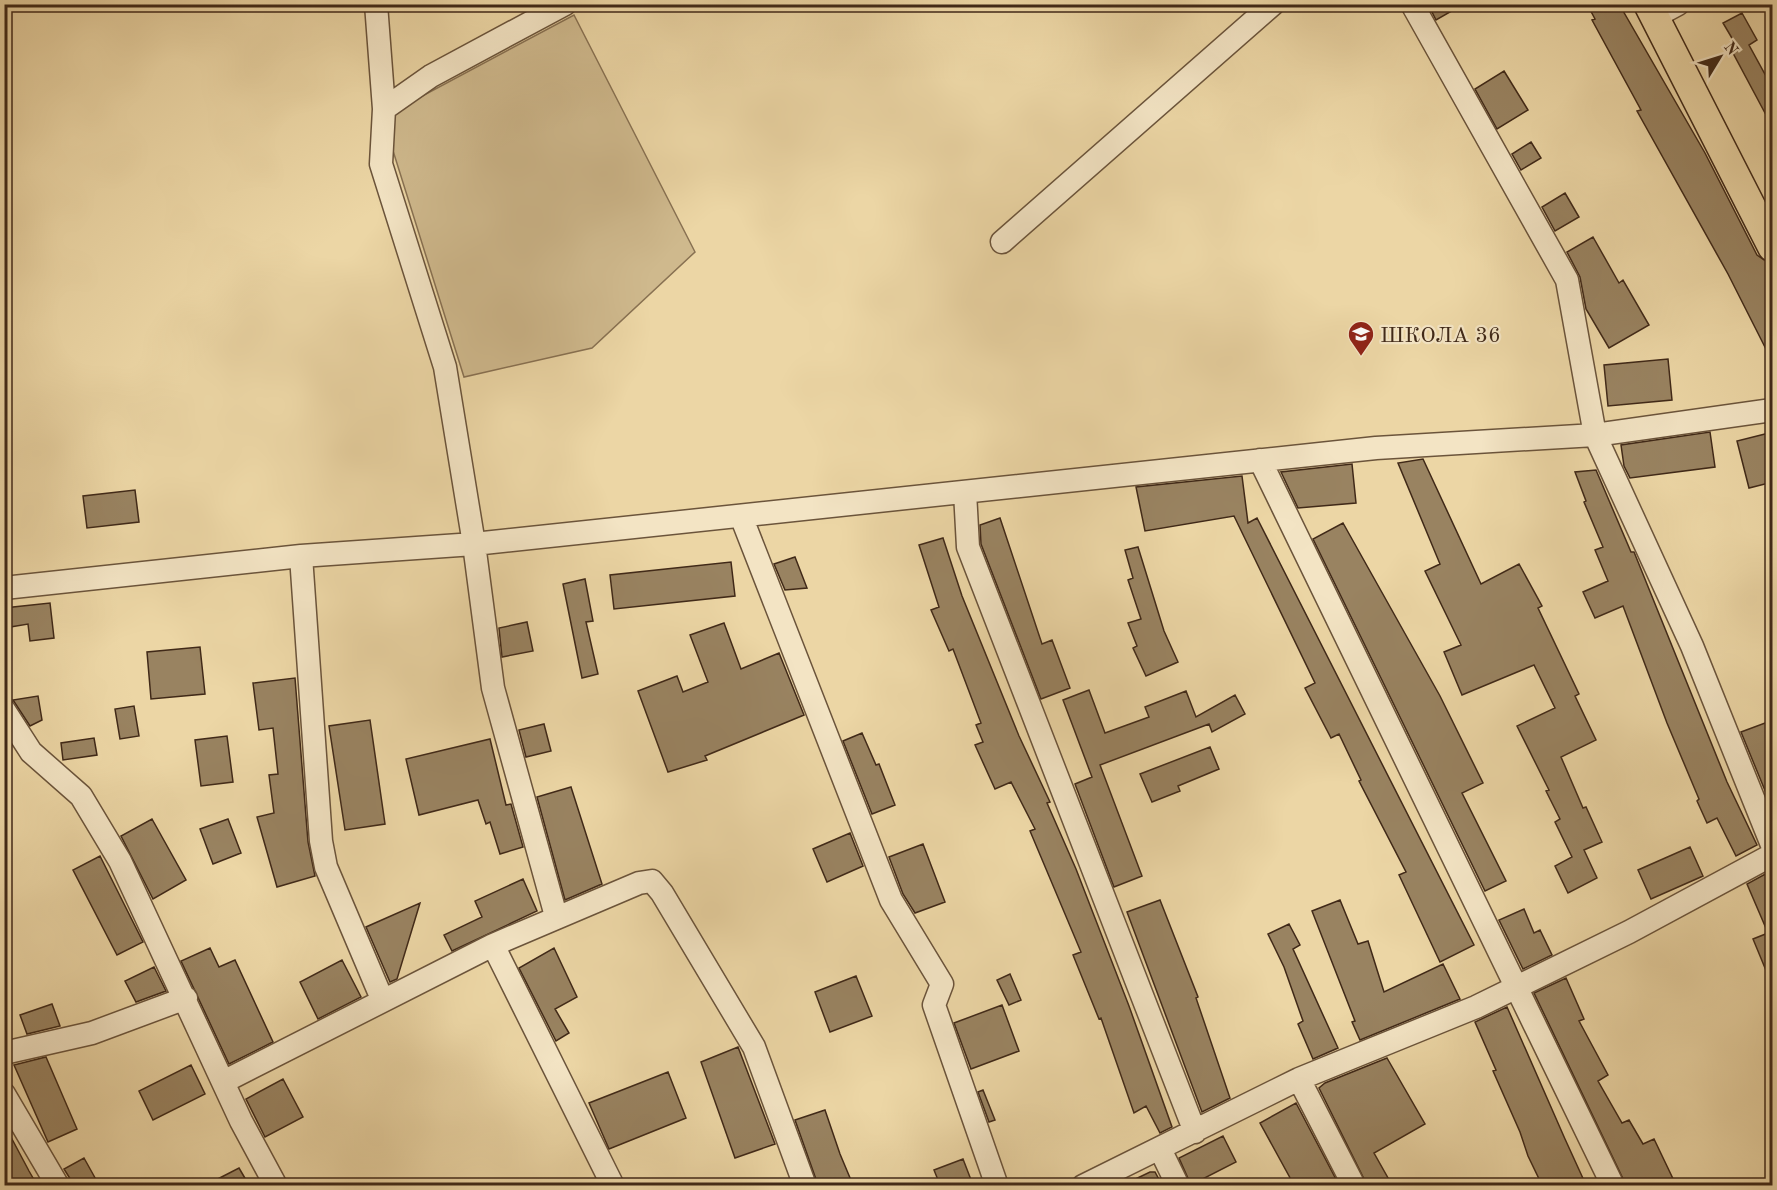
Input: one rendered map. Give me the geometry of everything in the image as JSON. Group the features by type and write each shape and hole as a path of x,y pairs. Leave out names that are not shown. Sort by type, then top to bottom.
{"main road":[{"path":"1660,8 1773,247"}],"street":[{"path":"376,4 384,109 381,164 445,367 474,544 493,688 556,916"},
{"path":"384,109 431,76 565,4"},
{"path":"1002,242 1273,4"},
{"path":"1412,4 1568,280 1595,435 1692,646 1773,845"},
{"path":"4,588 301,556 474,544 1376,448 1595,435 1773,410"},
{"path":"1260,460 1515,988 1613,1185"},
{"path":"965,492 968,547 1196,1132"},
{"path":"741,516 891,900 942,984 934,1005 997,1185"},
{"path":"301,556 321,841 326,867 382,999"},
{"path":"4,710 31,752 81,796 120,861 242,1121 276,1185"},
{"path":"1083,1185 1196,1132 1299,1079 1476,1007 1629,932 1773,855"},
{"path":"225,1081 382,999 493,945 556,916 639,883 652,882 754,1047 805,1185"},
{"path":"493,945 613,1185"},
{"path":"4,1053 92,1033 186,998"},
{"path":"1299,1079 1354,1185"},
{"path":"4,1094 58,1185"},
{"path":"1160,1149 1178,1185"}],"shaded area":[{"path":"574,15 695,252 592,348 464,377 389,138 396,110"}],"building":[{"path":"1428,4 1464,4 1436,20"},
{"path":"1587,4 1619,4 1705,153 1757,255 1767,262 1773,274 1773,363 1728,274 1637,111 1641,110 1592,20 1595,19"},
{"path":"1742,13 1757,40 1749,45 1773,89 1773,128 1733,53 1739,50 1723,23"},
{"path":"1504,71 1528,110 1497,129 1475,89"},
{"path":"1531,142 1541,158 1521,170 1512,154"},
{"path":"1565,193 1579,217 1555,231 1542,207"},
{"path":"1593,237 1619,283 1623,280 1649,325 1609,348 1586,309 1580,277 1567,252"},
{"path":"1668,359 1672,400 1608,406 1604,365"},
{"path":"1710,432 1715,467 1630,478 1624,466 1621,445"},
{"path":"1773,432 1773,482 1749,488 1737,441"},
{"path":"1423,459 1481,584 1519,564 1542,606 1538,608 1579,694 1575,696 1596,740 1561,757 1583,808 1586,807 1602,842 1584,850 1597,878 1568,893 1555,866 1572,857 1555,822 1560,819 1546,791 1549,790 1517,726 1555,708 1534,665 1462,695 1444,652 1461,645 1425,571 1440,564 1398,463"},
{"path":"1352,464 1356,503 1298,508 1281,472"},
{"path":"1596,470 1631,552 1634,552 1727,782 1757,845 1736,856 1717,818 1707,823 1697,801 1699,799 1667,723 1623,606 1595,618 1583,592 1608,581 1595,550 1603,547 1584,502 1586,501 1575,472"},
{"path":"1242,476 1248,523 1257,518 1474,945 1440,962 1399,875 1406,872 1359,781 1361,780 1339,734 1331,738 1305,688 1315,683 1234,516 1145,531 1136,487"},
{"path":"135,490 139,522 87,528 83,496"},
{"path":"1000,518 1042,644 1052,640 1070,688 1041,699 981,544 980,525"},
{"path":"1343,523 1440,696 1483,783 1462,793 1506,881 1485,891 1313,539"},
{"path":"943,538 962,596 1019,736 1050,802 1047,803 1076,869 1129,1006 1172,1127 1160,1133 1146,1106 1134,1113 1101,1018 1099,1019 1073,955 1081,952 1030,831 1035,829 1011,782 995,789 975,745 983,742 976,725 981,723 953,649 949,651 931,610 939,607 919,545"},
{"path":"1138,547 1164,631 1178,662 1146,676 1133,648 1137,646 1128,623 1141,619 1128,580 1133,578 1125,550"},
{"path":"795,557 807,588 785,590 774,564"},
{"path":"731,562 735,596 614,609 610,575"},
{"path":"585,579 593,621 586,622 598,674 582,678 563,584"},
{"path":"50,603 54,638 30,641 28,624 4,628 4,608"},
{"path":"527,622 533,651 502,657 499,628"},
{"path":"724,623 741,669 779,653 804,715 705,756 707,760 668,772 638,691 677,676 683,692 708,682 690,635"},
{"path":"200,647 205,694 151,699 147,652"},
{"path":"295,678 308,842 315,876 277,887 257,817 274,813 269,775 278,774 273,728 259,730 253,683"},
{"path":"1089,690 1105,733 1149,717 1145,707 1186,691 1196,717 1235,695 1245,714 1212,732 1209,724 1100,765 1142,876 1114,887 1075,784 1092,777 1063,700"},
{"path":"38,696 42,720 30,726 13,700"},
{"path":"134,706 139,736 120,739 115,709"},
{"path":"370,720 385,824 345,830 329,726"},
{"path":"1773,720 1773,810 1741,732"},
{"path":"544,724 551,751 526,757 519,730"},
{"path":"862,733 876,765 879,764 895,805 872,814 843,741"},
{"path":"227,736 233,782 201,786 195,740"},
{"path":"94,738 97,755 63,760 61,743"},
{"path":"490,739 506,805 511,804 523,847 500,854 490,822 486,824 478,800 419,815 406,759"},
{"path":"1210,747 1219,769 1178,786 1180,791 1152,802 1140,774"},
{"path":"571,787 602,884 565,900 537,797"},
{"path":"152,819 186,880 153,899 121,836"},
{"path":"228,819 241,853 213,864 200,829"},
{"path":"850,833 863,866 827,882 813,849"},
{"path":"923,844 945,902 915,913 903,894 889,857"},
{"path":"1690,847 1703,876 1651,899 1638,870"},
{"path":"100,856 143,942 117,955 73,870"},
{"path":"1769,872 1773,881 1772,985 1753,939 1768,933 1747,884"},
{"path":"523,879 537,911 452,951 444,935 482,917 475,901"},
{"path":"1160,900 1198,997 1196,998 1230,1098 1202,1112 1127,912"},
{"path":"1340,900 1358,944 1368,941 1384,992 1443,964 1460,999 1360,1040 1352,1022 1355,1021 1312,911"},
{"path":"420,903 397,979 390,982 366,927"},
{"path":"1524,909 1534,933 1540,930 1552,955 1523,969 1499,920"},
{"path":"1289,924 1300,945 1293,949 1338,1048 1313,1059 1298,1024 1303,1021 1284,967 1268,934"},
{"path":"210,948 219,967 235,960 273,1042 229,1064 181,961"},
{"path":"554,948 577,997 555,1009 569,1033 556,1041 519,968"},
{"path":"342,960 361,997 318,1019 300,982"},
{"path":"154,967 166,991 136,1002 125,981"},
{"path":"1010,974 1021,1000 1009,1005 997,980"},
{"path":"856,976 872,1016 830,1032 815,992"},
{"path":"1566,978 1584,1019 1579,1021 1608,1075 1598,1081 1622,1123 1629,1120 1643,1144 1654,1139 1676,1185 1626,1185 1534,993"},
{"path":"52,1004 60,1026 27,1034 20,1015"},
{"path":"1002,1005 1019,1051 971,1069 954,1023"},
{"path":"1507,1007 1586,1185 1542,1185 1528,1156 1493,1071 1496,1070 1475,1022"},
{"path":"738,1047 775,1144 735,1158 701,1062"},
{"path":"46,1057 77,1129 48,1142 14,1065"},
{"path":"1387,1058 1425,1124 1374,1153 1392,1185 1367,1185 1319,1088 1325,1083"},
{"path":"191,1065 205,1094 153,1120 139,1091"},
{"path":"668,1072 686,1118 609,1149 589,1103"},
{"path":"283,1079 303,1117 265,1137 246,1099"},
{"path":"983,1090 995,1120 989,1122 978,1092"},
{"path":"1296,1103 1339,1185 1294,1185 1260,1123"},
{"path":"825,1110 853,1185 818,1185 795,1120"},
{"path":"4,1124 37,1185 16,1185 12,1179 4,1183"},
{"path":"1223,1136 1236,1162 1191,1185 1179,1158"},
{"path":"84,1158 99,1185 74,1185 64,1169"},
{"path":"963,1159 973,1185 940,1185 934,1170"},
{"path":"239,1168 249,1185 206,1185"},
{"path":"1150,1172 1155,1172 1162,1185 1123,1185"}],"place":[{"name":"ШКОЛА 36","path":"1361,357"}]}
